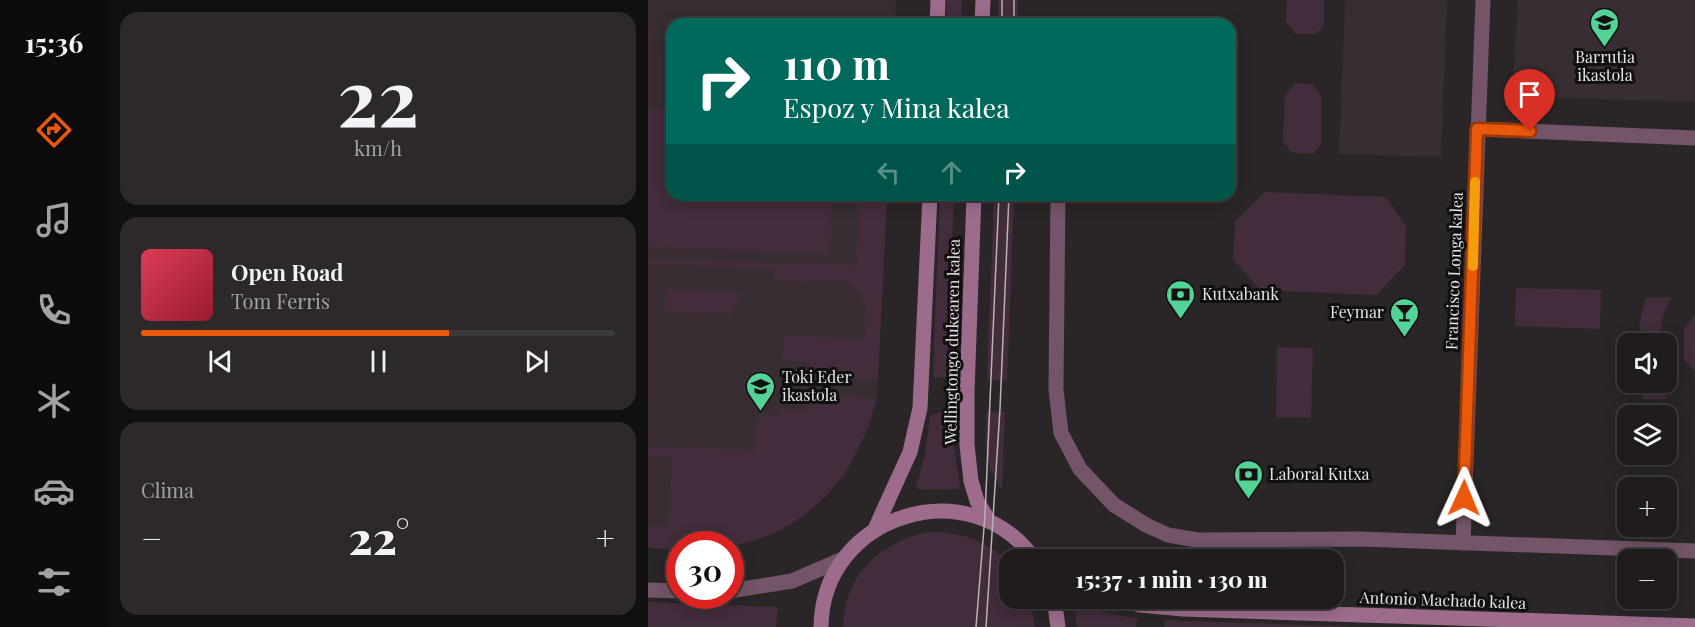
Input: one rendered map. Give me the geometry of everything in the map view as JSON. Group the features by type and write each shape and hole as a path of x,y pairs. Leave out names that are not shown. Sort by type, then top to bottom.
{"main road":[{"path":"937,18 938,0"},
{"path":"982,18 983,0"},
{"name":"Wellingtongo dukearen kalea","path":"874,529 903,471 910,452 920,408 930,201"},
{"name":"Wellingtongo dukearen kalea","path":"974,201 967,445 971,481 977,501 989,521"},
{"path":"821,627 825,597 832,577 843,559 874,529 895,519 940,510 963,513 989,521 1015,538 1026,549"},
{"path":"1056,609 1058,627"},
{"name":"Antonio Machado kalea","path":"1184,609 1695,626"}],"street":[{"name":"Francisco Longa kalea","path":"1463,543 1483,0"},
{"path":"1477,129 1695,138"},
{"path":"1058,201 1056,389 1061,433 1080,469 1114,506 1148,526 1168,535 1197,540 1361,539 1695,551"},
{"path":"744,589 792,581 843,559"},
{"path":"648,590 666,591"}],"shaded area":[{"name":"Toki Eder ikastola","path":"648,0 896,0 895,18 666,18 666,201 887,201 877,398 870,424 845,474 826,496 778,531 744,543 744,531 666,531 666,549 648,548"},
{"path":"947,0 962,0 961,18 946,18"},
{"path":"998,0 1018,0 1018,18 998,18"},
{"path":"1287,0 1324,0 1324,25 1316,34 1296,34 1286,22"},
{"path":"1345,0 1447,0 1441,157 1339,154"},
{"name":"Barrutia ikastola","path":"1518,0 1695,0 1695,102 1512,96"},
{"path":"1295,83 1312,84 1321,96 1321,144 1313,154 1293,153 1283,141 1285,96"},
{"path":"648,109 666,110 666,201 832,201 830,254 648,247"},
{"path":"1265,192 1386,197 1406,226 1405,265 1376,295 1260,290 1233,259 1235,222"},
{"path":"860,201 887,201 878,380 808,380 809,362 783,360 784,335 864,339 866,305 859,291 849,282 774,280 774,269 648,264 648,259 856,265"},
{"path":"940,201 954,201 946,378 933,377"},
{"path":"994,201 1014,201 1007,381 987,380"},
{"path":"1516,288 1601,290 1600,329 1515,326"},
{"path":"666,289 743,292 731,314 665,311"},
{"path":"1672,297 1663,315 1660,333 1639,333 1646,298"},
{"path":"1695,315 1695,372 1684,360 1684,328"},
{"path":"1277,347 1313,348 1311,418 1276,417"},
{"path":"1642,393 1665,393 1667,399 1643,399"},
{"path":"809,394 877,398 853,458 843,475 816,506 779,531 744,543 744,531 666,531 666,549 648,548 648,526 668,526 671,458 648,456 648,446 755,450 757,415 778,416 779,409 808,411"},
{"path":"946,410 954,410 953,439 960,487 958,489 921,490 916,487 925,455 930,416"},
{"path":"987,411 1005,412 1002,490 991,470 986,452"},
{"path":"927,532 950,533 961,535 991,548 999,554 999,609 1032,609 1035,627 843,627 850,591 867,564 893,544"},
{"path":"648,602 666,603 666,609 744,609 744,606 778,607 776,627 648,627"},
{"path":"1075,609 1094,609 1137,618 1136,627 1077,627"},
{"path":"1165,620 1361,627 1164,627"}],"tram line":[{"path":"1002,0 1002,18"},
{"path":"1014,0 1014,18"},
{"path":"976,627 985,515 999,201"},
{"path":"986,627 1000,409 1009,201"}],"slow traffic":[{"path":"1473,266 1475,182"}],"place":[{"name":"Barrutia ikastola","path":"1605,48"},
{"name":"Kutxabank","path":"1181,320"},
{"name":"Feymar","path":"1405,338"},
{"name":"Toki Eder ikastola","path":"761,412"},
{"name":"Laboral Kutxa","path":"1248,500"}],"route":[{"path":"1464,498 1477,129 1530,131"}]}
